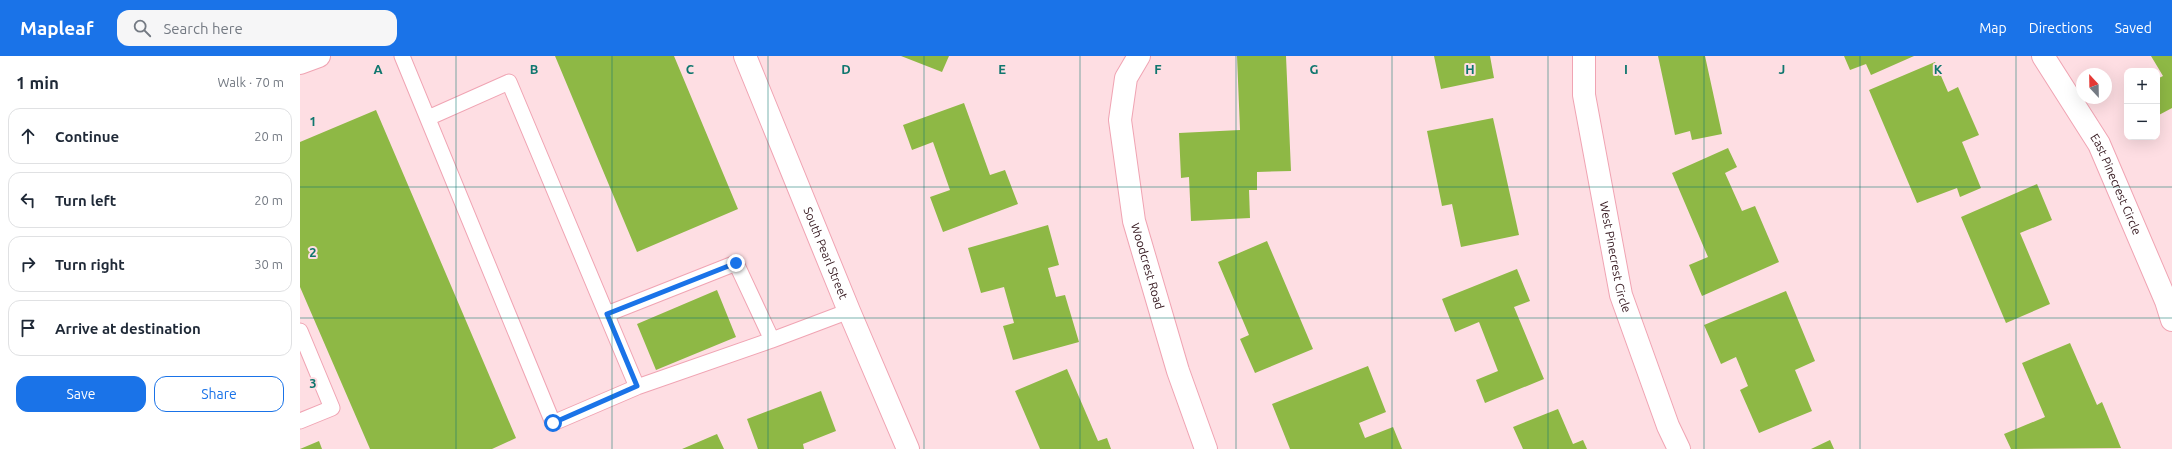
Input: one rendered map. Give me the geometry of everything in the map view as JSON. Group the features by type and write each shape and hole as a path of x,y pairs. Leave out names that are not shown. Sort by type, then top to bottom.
{"street":[{"path":"300,64 319,56"},
{"name":"South Pearl Street","path":"745,56 849,311 908,449"},
{"name":"Woodcrest Road","path":"1139,56 1126,78 1120,120 1134,221 1178,371 1206,449"},
{"name":"West Pinecrest Circle","path":"1584,56 1584,95 1621,294 1668,426 1679,449"},
{"name":"East Pinecrest Circle","path":"2043,56 2099,144 2166,301 2172,320"}],"lane":[{"path":"402,56 553,423 637,386 772,340 849,311"},
{"path":"428,118 509,82 637,386"},
{"path":"607,314 736,263 772,340"},
{"path":"300,332 332,408 300,421"}],"building":[{"path":"555,56 674,56 738,209 637,252"},
{"path":"901,56 949,56 942,72"},
{"path":"1237,56 1286,56 1291,171 1257,172 1257,190 1249,190 1250,218 1191,221 1189,177 1181,178 1179,133 1240,130"},
{"path":"1434,56 1490,56 1494,78 1441,89"},
{"path":"1658,56 1705,56 1722,134 1692,140 1690,131 1675,135"},
{"path":"1844,56 1914,56 1871,75 1866,64 1850,70"},
{"path":"2151,56 2172,56 2172,108 2160,114 2160,78 2163,76 2160,68 2158,68"},
{"path":"1935,62 1948,92 1958,87 1979,135 1962,142 1981,188 1960,197 1957,188 1917,203 1869,90"},
{"path":"964,103 990,175 1005,170 1018,204 943,232 930,197 950,190 933,142 912,150 903,125"},
{"path":"376,110 516,438 492,449 370,449 300,287 300,142"},
{"path":"1493,118 1519,235 1461,247 1452,204 1442,206 1427,131"},
{"path":"1728,148 1737,167 1725,173 1742,211 1755,206 1779,262 1702,296 1689,265 1708,257 1672,173"},
{"path":"2037,184 2052,220 2020,233 2050,304 2006,323 1961,217"},
{"path":"1048,225 1059,265 1048,268 1056,297 1065,295 1079,342 1013,360 1003,326 1014,323 1004,287 981,293 968,248"},
{"path":"1267,241 1313,349 1255,373 1240,339 1249,335 1218,262"},
{"path":"1517,269 1530,301 1514,307 1544,379 1485,403 1476,380 1498,371 1479,322 1455,332 1442,299"},
{"path":"717,290 736,337 656,370 637,324"},
{"path":"1786,291 1815,361 1795,370 1812,411 1759,433 1740,390 1748,386 1736,357 1721,364 1704,325"},
{"path":"2070,343 2097,405 2102,402 2121,448 2011,449 2004,434 2045,417 2022,363"},
{"path":"1368,366 1386,412 1359,423 1365,438 1393,427 1402,449 1290,449 1272,404"},
{"path":"1067,369 1098,441 1107,438 1111,449 1040,449 1015,391"},
{"path":"821,391 836,431 803,444 804,449 758,449 747,419"},
{"path":"1558,409 1573,444 1583,440 1587,449 1523,449 1513,427"},
{"path":"717,434 724,449 682,449"},
{"path":"1830,440 1834,449 1811,449"},
{"path":"319,441 322,449 300,449"}],"route":[{"path":"553,423 637,386 607,314 736,263"}]}
